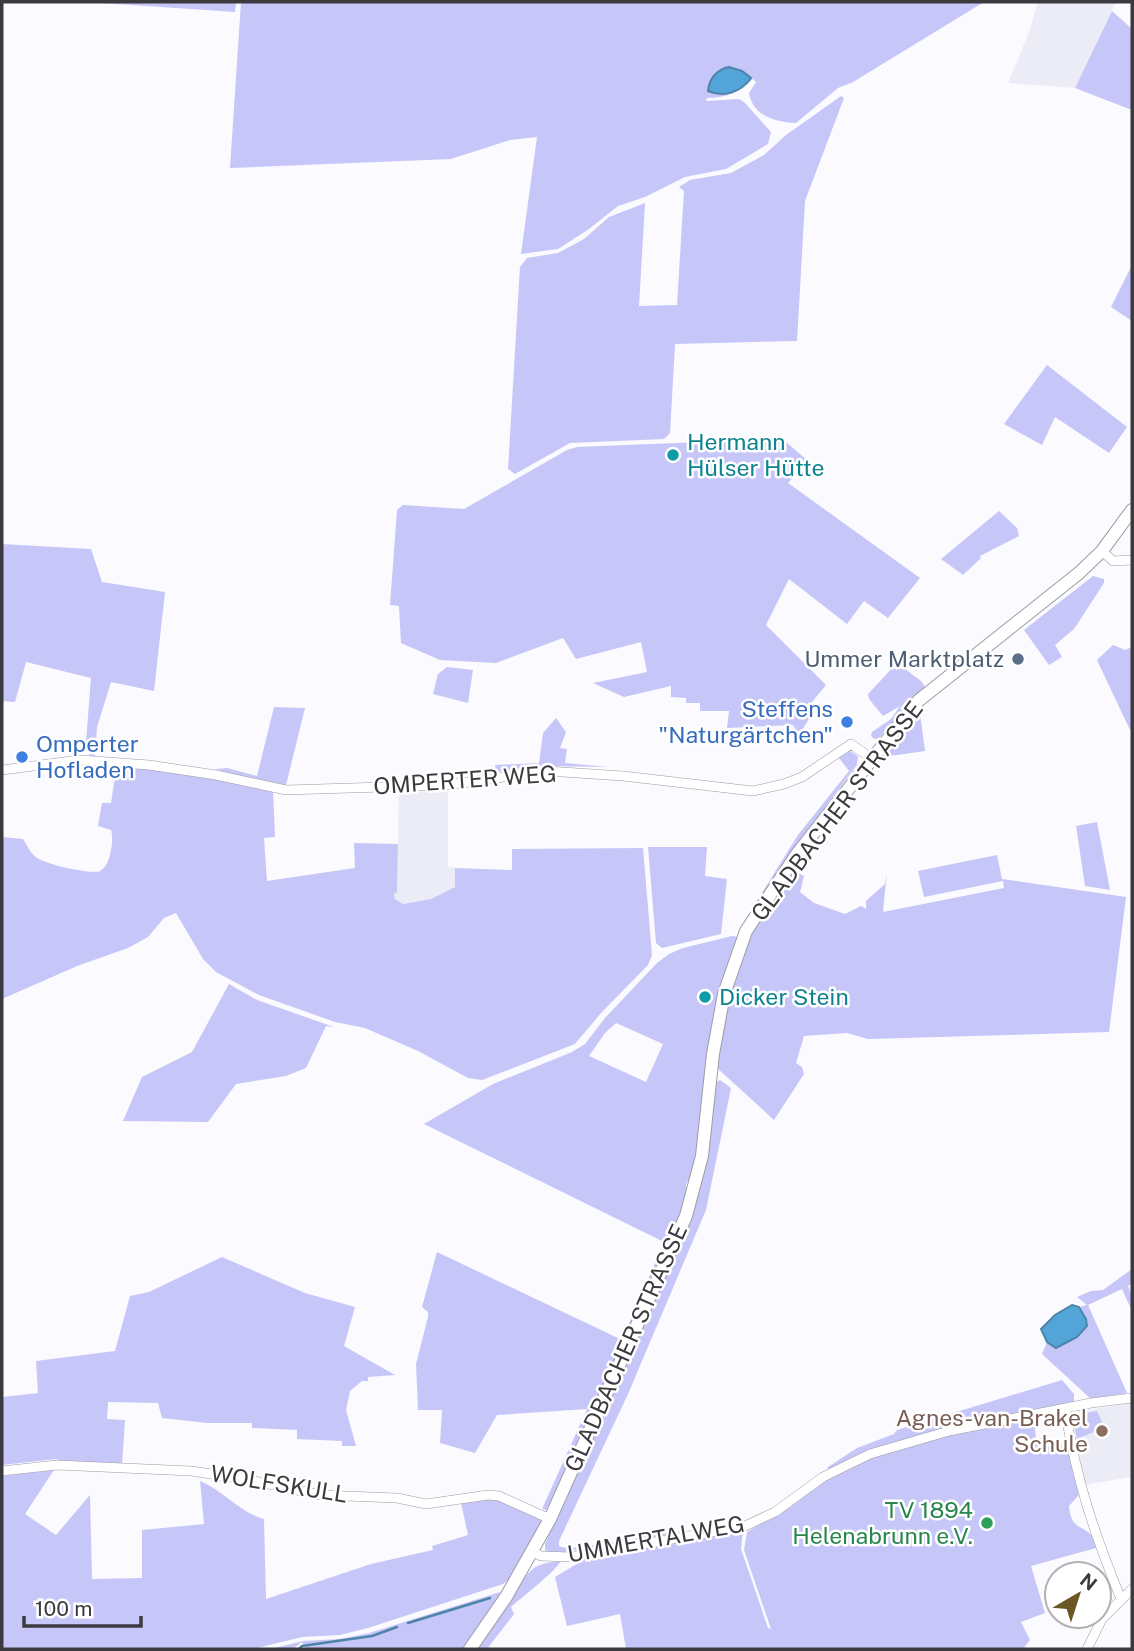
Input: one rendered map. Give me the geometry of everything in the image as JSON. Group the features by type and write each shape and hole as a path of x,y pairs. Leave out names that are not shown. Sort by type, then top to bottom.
{"main road":[{"name":"GLADBACHER STRASSE","path":"470,1649 506,1597 550,1519 686,1216 702,1156 713,1054 724,994 746,931 797,854 918,701 1049,598 1102,551 1132,510"}],"street":[{"path":"1102,551 1113,561 1132,560"},
{"name":"OMPERTER WEG","path":"2,770 80,760 149,765 216,775 286,790 447,785 547,771 623,776 753,791 802,777 851,744 871,758"},
{"name":"UMMERTALWEG","path":"533,1552 541,1556 571,1557 746,1526 775,1512 823,1477 870,1454 933,1434 1091,1403 1132,1398"},
{"path":"1065,1409 1077,1478 1097,1540 1121,1599"},
{"name":"WOLFSKULL","path":"2,1471 57,1465 191,1471 320,1495 397,1498 426,1504 488,1495 499,1496 550,1519"},
{"path":"1087,1649 1102,1619 1132,1588"}],"shaded area":[{"path":"87,2 236,2 235,12"},
{"path":"241,2 984,2 853,82 838,88 796,123 773,119 755,107 749,93 756,82 753,79 743,87 732,93 721,97 707,98 706,101 739,99 744,102 771,132 768,144 726,169 685,177 645,197 618,206 558,249 521,254 537,137 510,140 451,159 230,168","holes":["729,67 742,71 739,89 727,94 715,94 720,69"]},
{"path":"1038,2 1116,2 1075,88 1008,83"},
{"path":"1112,11 1132,29 1132,110 1075,88"},
{"path":"729,67 742,71 751,78 742,87 726,94 708,91 714,75"},
{"path":"841,96 844,98 805,201 797,341 675,344 670,433 664,439 570,443 515,474 508,469 520,267 527,258 558,253 584,239 609,217 645,203 639,306 677,305 684,191 679,187 690,180 731,173 764,155 786,135"},
{"path":"1132,265 1132,321 1111,307"},
{"path":"1047,365 1127,427 1109,453 1055,417 1042,445 1004,424"},
{"path":"778,439 786,442 808,461 788,483 920,578 888,618 864,601 847,624 789,579 766,625 826,685 803,713 809,719 799,735 793,725 727,728 729,711 700,711 700,703 686,703 686,698 671,697 671,686 624,697 593,683 647,672 641,642 576,659 563,638 496,663 440,660 401,643 399,606 390,605 397,510 403,505 464,509 567,450 577,447"},
{"path":"999,511 1017,528 1019,536 980,556 963,575 941,559"},
{"path":"2,544 91,549 102,582 165,592 154,691 111,682 97,727 95,757 90,757 86,742 91,678 26,662 15,702 2,701"},
{"path":"1093,576 1104,579 1104,583 1074,629 1055,645 1062,657 1049,665 1024,630"},
{"path":"1113,645 1125,650 1132,647 1130,730 1097,660"},
{"path":"897,663 925,687 879,738 874,739 872,732 891,719 900,706 883,716 868,694"},
{"path":"447,667 473,670 468,703 433,694 438,674"},
{"path":"274,707 305,708 286,785 215,769 227,768 257,776"},
{"path":"920,714 925,751 883,757 914,717"},
{"path":"556,718 566,732 560,748 567,749 565,763 608,767 539,766 496,772 495,765 539,763 543,733"},
{"path":"850,751 858,756 857,765 802,838 748,922 742,925 798,835 849,771 839,758"},
{"path":"83,765 148,768 214,778 273,791 275,837 264,838 267,881 355,868 354,843 398,844 397,892 394,894 395,899 403,904 431,899 455,887 455,868 512,870 512,849 643,848 652,955 648,965 575,1044 482,1080 468,1078 418,1051 365,1028 335,1022 259,995 216,972 203,959 176,913 164,918 148,937 128,948 77,966 2,999 2,837 23,839 36,857 48,863 95,872 107,864 112,846 111,830 98,826 102,803 111,803 116,770 83,768"},
{"path":"448,791 448,867 455,868 455,887 431,899 403,904 395,899 394,894 397,891 399,792"},
{"path":"1097,822 1110,890 1085,886 1076,826"},
{"path":"809,844 812,847 795,871 804,876 800,892 814,903 845,914 861,906 866,909 866,901 885,884 887,871 883,912 1004,888 1003,881 924,897 918,871 997,855 1002,879 1126,897 1109,1032 868,1039 847,1033 804,1036 796,1063 802,1067 804,1074 774,1120 716,1067 724,1011 754,925"},
{"path":"648,847 707,847 705,876 727,879 721,934 662,948 656,943"},
{"path":"732,936 739,937 692,1182 688,1181 686,1184 686,1197 674,1233 623,1347 619,1347 616,1355 618,1359 547,1510 542,1509 587,1409 497,1415 475,1453 440,1443 442,1410 418,1410 416,1364 428,1317 428,1312 422,1307 437,1252 622,1340 664,1242 424,1124 493,1084 572,1052 585,1044 605,1018 657,963 683,948","holes":["616,1023 663,1044 646,1082 589,1056 605,1033"]},
{"path":"229,984 257,1000 334,1027 326,1026 306,1068 286,1076 236,1084 208,1122 123,1121 142,1077 192,1052"},
{"path":"720,1080 731,1088 706,1210 628,1394 559,1546 595,1545 674,1531 667,1535 552,1554 545,1550 545,1544 678,1245 715,1083"},
{"path":"222,1257 305,1293 355,1307 344,1346 395,1375 368,1377 368,1381 362,1381 350,1391 346,1410 356,1446 342,1446 342,1441 297,1439 297,1430 252,1428 252,1423 207,1423 162,1418 158,1403 108,1402 107,1419 125,1420 122,1465 58,1463 57,1459 2,1465 2,1397 38,1393 36,1361 115,1351 130,1296 149,1292"},
{"path":"1132,1269 1132,1283 1128,1286 1132,1297 1132,1311 1122,1289 1088,1305 1127,1393 1091,1399 1042,1354 1047,1342 1056,1348 1086,1319 1079,1307 1087,1305 1077,1297 1091,1291 1103,1290"},
{"path":"1072,1305 1079,1307 1087,1326 1077,1337 1056,1348 1047,1342 1041,1329 1055,1315"},
{"path":"1062,1380 1074,1394 1074,1402 1071,1404 925,1433 873,1450 827,1471 828,1467 857,1448 894,1434 897,1430"},
{"name":"Agnes-van-Brakel Schule","path":"1132,1403 1132,1477 1083,1485 1068,1413"},
{"path":"1097,1411 1103,1424 1096,1431 1077,1439 1072,1415"},
{"path":"1034,1418 1036,1438 1043,1438 1045,1447 1067,1444 1079,1495 1069,1506 1070,1514 1075,1523 1093,1537 1096,1548 1053,1560 1043,1560 1043,1563 1031,1566 1043,1614 1021,1622 1030,1640 1023,1649 626,1649 620,1614 567,1626 555,1577 590,1556 743,1530 741,1549 768,1628 771,1629 744,1550 747,1532 842,1471 912,1444"},
{"path":"54,1470 25,1514 56,1535 90,1495 92,1579 142,1578 142,1530 204,1524 200,1481 247,1512 264,1519 266,1599 371,1564 433,1550 432,1546 468,1535 461,1503 495,1498 539,1517 542,1523 512,1578 503,1584 340,1635 302,1637 253,1649 2,1649 2,1476"},
{"path":"561,1561 511,1607 514,1614 487,1649 476,1649 510,1595 526,1576 540,1565"},
{"path":"500,1592 498,1602 464,1649 306,1649 302,1642 293,1649 270,1649 303,1641 340,1639 369,1633"}],"waterway":[{"path":"408,1623 490,1598"},
{"path":"299,1649 302,1646 372,1636 397,1627"}],"place":[{"name":"Hermann Hülser Hütte","path":"673,455"},
{"name":"Ummer Marktplatz","path":"1018,659"},
{"name":"Steffens \"Naturgärtchen\"","path":"847,722"},
{"name":"Omperter Hofladen","path":"22,757"},
{"name":"Dicker Stein","path":"705,997"},
{"name":"Agnes-van-Brakel Schule","path":"1102,1431"},
{"name":"TV 1894 Helenabrunn e.V.","path":"987,1523"}]}
